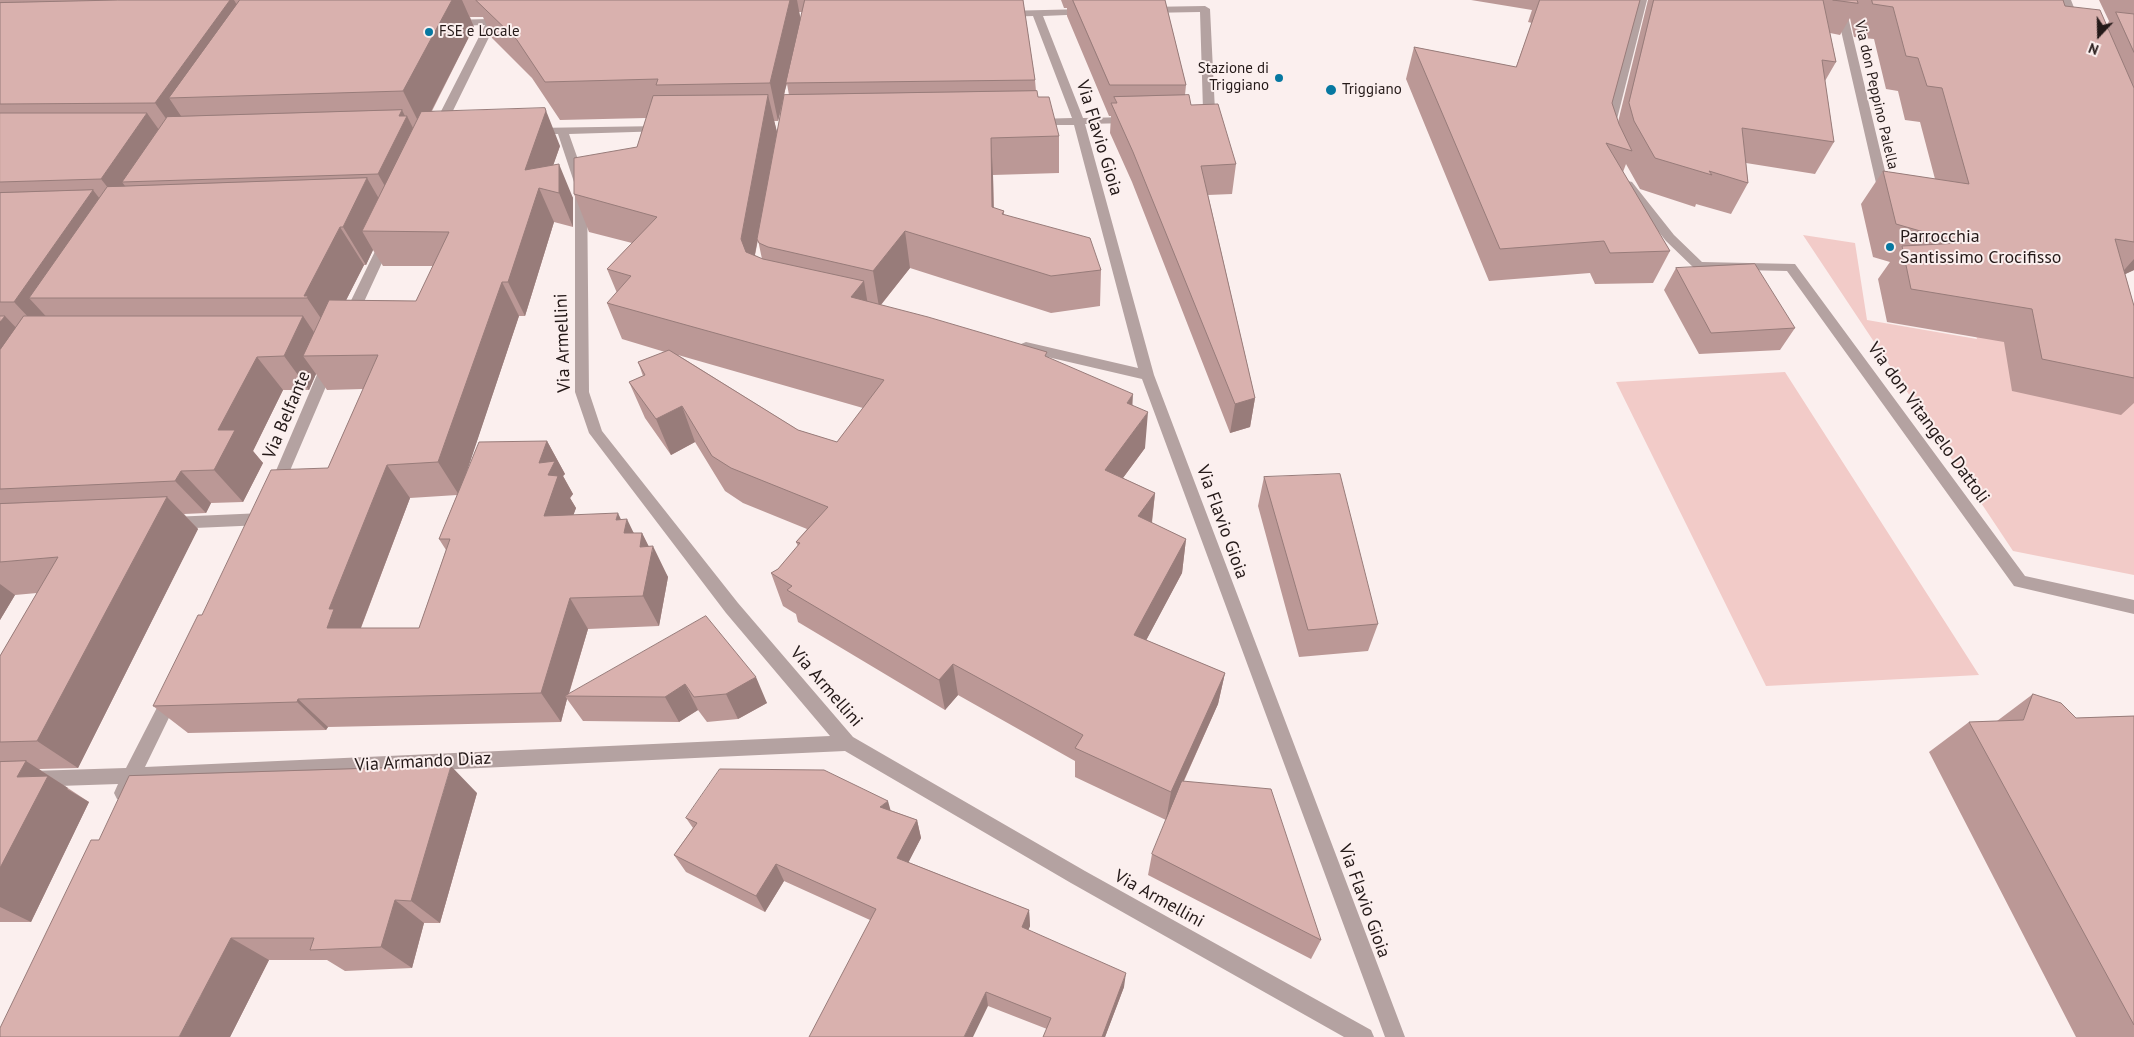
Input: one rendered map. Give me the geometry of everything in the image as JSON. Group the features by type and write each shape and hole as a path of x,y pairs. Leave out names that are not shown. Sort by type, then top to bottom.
{"street":[{"path":"434,137 503,0"},
{"path":"1607,135 1642,0"},
{"path":"2066,0 2078,29"},
{"path":"1136,11 1205,9 1216,2"},
{"name":"Via don Peppino Palella","path":"1840,4 1885,197"},
{"path":"1187,120 1197,120 1209,111 1205,9"},
{"path":"997,14 1096,12"},
{"name":"Via Flavio Gioia","path":"1037,13 1078,120 1147,374 1395,1037"},
{"path":"445,23 513,22"},
{"path":"1019,122 1137,120"},
{"path":"523,132 678,129"},
{"name":"Via Armellini","path":"562,130 581,184 582,392 596,433 732,608 847,743 1070,872 1364,1037"},
{"name":"Via don Vitangelo Dattoli","path":"1619,172 1670,238 1699,266 1791,267 2020,581 2134,607"},
{"path":"342,334 392,228"},
{"path":"1012,344 1147,374"},
{"name":"Via Belfante","path":"254,537 334,352"},
{"path":"156,524 263,519"},
{"path":"118,803 181,678"},
{"name":"Via Armando Diaz","path":"0,780 131,776 847,743"}],"shaded area":[{"path":"1803,235 1855,243 1867,320 1977,339 1963,286 2134,318 2134,575 2013,551"},
{"path":"1785,372 1979,675 1766,686 1616,382"}],"building":[{"path":"230,0 155,103 0,104 0,3"},
{"path":"240,0 452,0 403,91 169,98"},
{"path":"476,0 790,0 770,83 656,85 658,79 545,82 517,40"},
{"path":"805,0 1023,0 1035,80 786,83"},
{"path":"1073,0 1165,0 1186,85 1110,85"},
{"path":"1540,0 1640,0 1612,103 1619,124 1632,151 1606,143 1670,251 1610,253 1604,241 1500,249 1414,47 1516,67"},
{"path":"1654,0 1823,0 1836,62 1822,60 1834,142 1742,128 1748,183 1709,171 1712,175 1655,158 1634,121 1629,103"},
{"path":"1833,0 1857,0 1858,3"},
{"path":"1872,0 2063,0 2065,6 2100,10 2134,88 2134,242 2115,239 2134,306 2134,378 2042,359 2032,309 1911,289 1902,246 1962,243 1896,224 1883,171 1969,184 1942,88 1927,86 1918,58 1906,56 1893,7 1873,4"},
{"path":"2116,12 2134,14 2134,52"},
{"path":"1037,91 1038,97 1049,97 1059,136 991,138 992,207 1004,211 1002,214 1090,238 1101,270 1051,276 905,231 873,271 768,247 759,243 757,239 784,95"},
{"path":"768,95 741,239 746,252 763,259 864,281 851,297 928,317 1047,352 1045,356 1133,394 1127,403 1148,412 1105,470 1155,493 1138,516 1186,539 1134,635 1225,673 1171,792 1075,748 1083,735 953,664 939,680 787,590 792,586 771,573 778,569 800,543 796,542 828,507 731,468 712,456 682,406 656,419 629,382 645,375 638,362 669,350 798,430 837,442 884,380 607,303 631,276 607,269 657,217 574,194 574,158 637,147 653,96"},
{"path":"1189,95 1191,105 1218,104 1236,164 1201,166 1255,398 1235,404 1133,152 1111,103 1117,103 1114,97"},
{"path":"545,108 546,111 525,170 559,164 559,193 539,188 508,282 502,282 438,462 387,465 329,609 334,609 327,628 419,628 450,539 439,539 479,442 547,441 539,463 555,461 548,475 558,476 544,516 618,513 616,520 627,519 624,533 642,533 640,547 653,546 643,596 570,598 541,693 298,699 297,702 153,706 198,615 202,615 271,470 328,468 378,355 303,356 329,300 416,301 449,232 362,231 421,112"},
{"path":"402,110 399,116 407,116 378,174 122,182 167,117"},
{"path":"0,113 147,113 101,179 0,182"},
{"path":"367,178 343,227 340,227 304,296 308,296 307,298 29,298 107,187"},
{"path":"93,190 14,302 0,302 0,193"},
{"path":"1755,264 1795,328 1711,333 1676,268"},
{"path":"24,316 303,316 284,356 257,357 218,430 235,430 214,470 181,471 175,481 0,489 0,350"},
{"path":"1340,474 1378,624 1308,630 1264,477"},
{"path":"167,497 37,741 0,742 0,656 58,557 0,562 0,504"},
{"path":"706,616 756,677 726,694 694,697 685,684 665,697 565,696"},
{"path":"2033,694 2061,703 2076,718 2134,716 2134,1025 1969,722 2023,720"},
{"path":"26,761 17,777 48,776 0,868 0,762"},
{"path":"451,766 411,901 395,900 381,947 310,950 314,938 231,938 179,1037 0,1037 0,1028 91,840 99,840 129,776"},
{"path":"720,769 824,770 888,801 880,807 917,820 897,858 1029,910 1022,927 1126,973 1102,1037 1043,1037 1051,1018 986,992 964,1037 809,1037 876,909 776,864 756,896 674,855 697,823 686,818"},
{"path":"1182,781 1271,789 1321,940 1152,854"}],"place":[{"name":"FSE e Locale","path":"429,32"},
{"name":"Stazione di Triggiano","path":"1279,78"},
{"name":"Triggiano","path":"1331,90"},
{"name":"Parrocchia Santissimo Crocifisso","path":"1890,247"}]}
